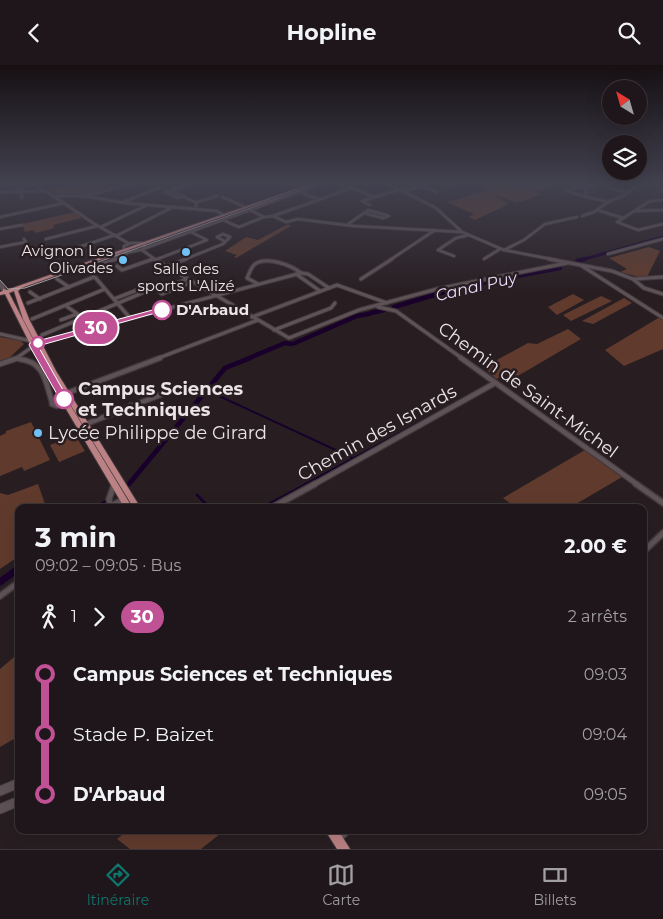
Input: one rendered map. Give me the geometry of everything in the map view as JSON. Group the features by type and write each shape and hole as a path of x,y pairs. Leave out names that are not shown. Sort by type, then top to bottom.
{"main road":[{"path":"143,246 211,219"},
{"path":"3,293 218,219"},
{"path":"126,250 19,286 16,291 18,302 38,354 86,424 129,503"},
{"path":"3,293 13,295 18,302"},
{"path":"3,293 64,394 66,403 114,483 129,503"}],"street":[{"path":"87,219 127,243 143,246"},
{"path":"46,239 99,227 117,219"},
{"path":"67,251 116,236 150,219"},
{"path":"130,319 94,277 89,268 136,251 143,246 191,232 227,219"},
{"path":"223,220 239,227 260,219"},
{"path":"279,219 286,222 298,219 347,225 462,232 500,249 612,271 634,279 644,288 663,294"},
{"path":"347,225 356,219"},
{"path":"447,219 462,232"},
{"path":"504,250 524,240 545,224 569,219"},
{"path":"622,219 616,222 636,230 663,223"},
{"path":"0,229 22,225"},
{"path":"361,279 436,230"},
{"path":"117,266 122,270 207,240 191,232"},
{"path":"454,256 438,250 456,238 469,235"},
{"path":"0,247 26,242 24,239"},
{"path":"608,254 663,239"},
{"path":"166,267 223,244 224,241"},
{"path":"127,243 124,247 126,250 145,253 289,338 374,306 461,283 567,263"},
{"path":"200,243 210,249"},
{"path":"143,246 145,253"},
{"path":"484,259 500,249"},
{"path":"258,284 247,278 254,265 258,263 266,261 295,267 301,273"},
{"path":"580,264 663,317"},
{"path":"0,334 34,343 301,273 308,274 329,288"},
{"path":"296,274 320,291"},
{"path":"28,303 94,277"},
{"path":"634,279 663,277"},
{"path":"57,279 69,287"},
{"path":"187,279 158,291 162,294 192,282"},
{"path":"0,284 3,293"},
{"path":"252,317 320,291 340,286 387,303"},
{"path":"42,335 142,288 146,291 115,301"},
{"path":"32,319 105,289"},
{"path":"30,292 40,299"},
{"path":"274,330 331,308 335,303"},
{"path":"66,306 82,317"},
{"name":"Chemin de Saint-Michel","path":"374,306 396,311 663,503"},
{"path":"61,320 77,314"},
{"path":"52,402 64,394 258,320"},
{"path":"11,337 19,335 25,329"},
{"path":"0,364 15,359 27,352 34,343"},
{"path":"36,363 38,354"},
{"path":"15,359 32,360 36,363 48,385 52,402 57,406 66,403"},
{"name":"Chemin des Isnards","path":"278,504 494,383"},
{"path":"86,424 183,386"},
{"path":"130,406 138,415 157,408"},
{"path":"110,504 109,499 114,483"},
{"path":"647,548 663,533"},
{"path":"0,596 15,585"},
{"path":"0,791 15,785"},
{"path":"0,809 15,803"}],"shaded area":[{"path":"46,219 80,219 53,225 54,228 36,233 33,230 25,232 22,224"},
{"path":"288,224 291,226 236,258 234,257 237,255 225,251 246,237 258,240"},
{"path":"649,247 660,251 647,277 620,272 627,269 609,258"},
{"path":"573,294 584,300 557,315 548,307"},
{"path":"601,296 612,301 571,321 563,315"},
{"path":"624,298 632,303 593,324 582,321"},
{"path":"660,317 663,319 663,349 624,366 605,350"},
{"path":"568,329 581,339 516,377 508,374 496,379 484,367 528,343 537,344"},
{"path":"0,337 21,341 24,344 6,361 0,363"},
{"path":"31,422 50,460 24,471 22,467 0,476 0,436 6,433 6,431"},
{"path":"75,435 85,451 59,462 50,445"},
{"path":"585,450 622,477 576,504 511,504 503,498"},
{"path":"38,484 45,504 15,504 15,559 0,569 0,493 8,495"},
{"path":"15,656 15,738 0,747 0,669"},
{"path":"123,834 220,834 201,849 130,849 117,839"}],"waterway":[{"name":"Canal Puy","path":"581,260 663,237"},
{"name":"Canal Puy","path":"581,260 585,259"},
{"name":"Canal Puy","path":"577,261 581,260"},
{"name":"Canal Puy","path":"394,307 464,286 560,268"},
{"name":"Canal Puy","path":"371,313 384,310"},
{"name":"Canal Puy","path":"295,343 357,316 369,314"},
{"name":"Canal Puy","path":"247,359 285,343 292,344"},
{"name":"Canal Puy","path":"129,484 225,368 250,358"},
{"path":"205,393 217,395 353,458"},
{"path":"304,485 470,395"},
{"path":"269,504 306,484"},
{"path":"197,495 206,504"},
{"name":"Canal Puy","path":"0,582 15,571"}],"tram line":[{"path":"0,280 8,289 25,288 221,219"}],"bus line":[{"name":"30","path":"64,399 33,345 162,310"}],"place":[{"name":"Salle des sports L'Alizé","path":"186,252"},
{"name":"Avignon Les Olivades","path":"123,260"},
{"name":"D'Arbaud","path":"162,310"},
{"name":"Campus Sciences et Techniques","path":"64,399"},
{"name":"Lycée Philippe de Girard","path":"38,433"}]}
